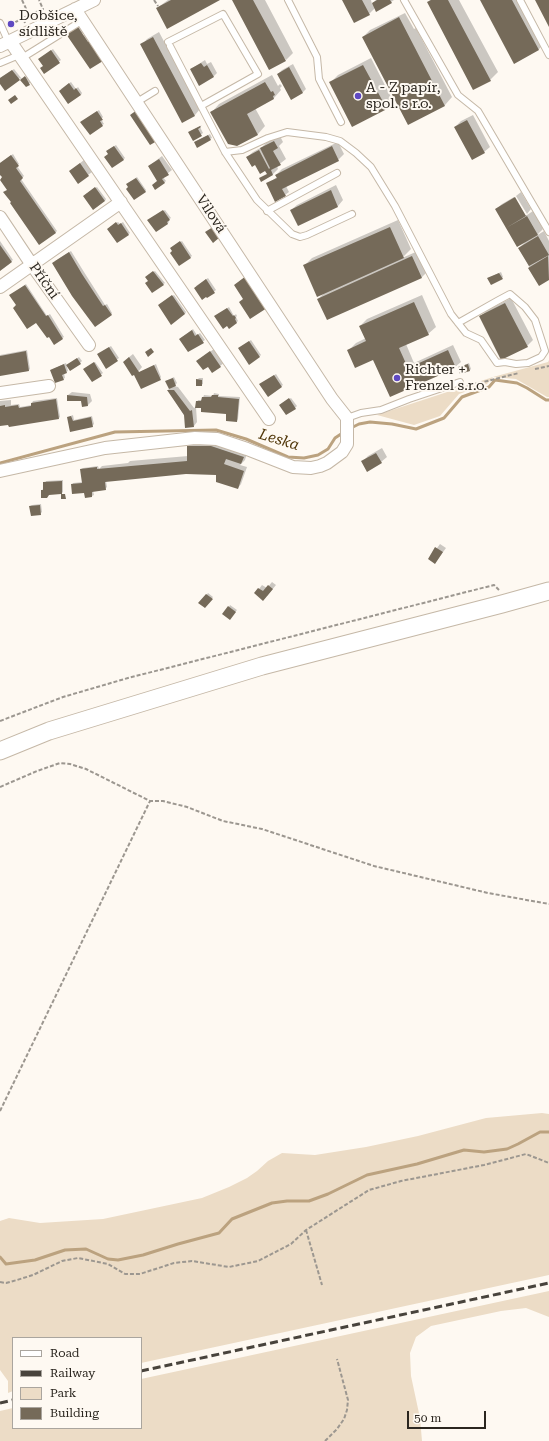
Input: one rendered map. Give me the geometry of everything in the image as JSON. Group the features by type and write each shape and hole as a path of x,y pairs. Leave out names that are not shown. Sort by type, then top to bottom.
{"main road":[{"path":"0,751 49,731 262,666 549,591"}],"street":[{"path":"94,0 6,43 20,56 269,419"},
{"name":"Vilová","path":"75,9 347,420"},
{"path":"0,287 121,202"},
{"name":"Příční","path":"0,217 89,345"},
{"path":"0,392 49,386"},
{"path":"0,471 105,448 195,438 217,439 293,467 311,468 327,463 342,452 347,444 347,420"}],"lane":[{"path":"288,0 317,57 320,80 341,122"},
{"path":"404,0 458,95 478,111 549,232"},
{"path":"520,0 549,55"},
{"path":"201,106 258,74 223,14 169,44 201,106 225,152 257,200 292,234 300,237 352,214"},
{"path":"0,63 20,56 83,20"},
{"path":"1,26 6,43"},
{"path":"137,102 155,91"},
{"path":"225,152 242,150 268,138 287,132 326,137 340,141 371,167 387,193 452,314 458,323 466,333 481,340 497,363 528,363 541,357 545,351 535,320 526,307 510,294 458,323"},
{"path":"267,211 336,173"},
{"path":"347,420 361,413 381,410 409,398 460,382"}],"path":[{"path":"22,0 29,15"},
{"path":"1,26 23,18 43,8 38,0"},
{"path":"154,0 158,6"},
{"path":"23,18 30,31"},
{"path":"533,370 549,366"},
{"path":"460,382 466,387 525,372"},
{"path":"0,721 63,697 128,678 494,585 501,593 502,604"},
{"path":"0,787 60,763 70,764 86,769 150,801 163,801 187,807 223,821 262,829 374,866 488,893 549,904"},
{"path":"0,1111 150,801"},
{"path":"0,1282 6,1283 17,1280 33,1275 62,1261 78,1258 108,1264 125,1274 140,1274 174,1263 192,1261 229,1267 258,1261 291,1244 306,1230 369,1190 400,1181 484,1165 526,1154 549,1163"},
{"path":"306,1230 322,1285"},
{"path":"325,1441 337,1429 348,1410 348,1400 337,1359"}],"green space":[{"path":"549,360 549,397 516,379 493,377 548,362"},
{"path":"493,377 487,384 459,394 440,416 414,425 377,415"},
{"path":"542,1113 549,1114 549,1275 142,1363 142,1337 12,1337 12,1391 8,1393 8,1381 0,1370 0,1221 9,1218 40,1223 103,1219 202,1198 247,1178 268,1161 282,1153 315,1155 366,1147 418,1136 486,1118"},
{"path":"549,1291 549,1317 526,1308 501,1311 431,1326 416,1337 410,1353 411,1376 420,1418 422,1441 0,1441 0,1411 12,1408 12,1429 142,1429 142,1379"}],"building":[{"path":"171,0 220,0 167,29 156,8"},
{"path":"232,0 253,0 286,61 269,70"},
{"path":"342,0 362,0 370,15 354,23"},
{"path":"377,0 390,0 392,3 376,12 372,3"},
{"path":"431,0 448,0 491,81 473,90 427,2"},
{"path":"480,0 512,0 539,50 514,64"},
{"path":"535,0 549,0 549,27"},
{"path":"399,17 445,106 408,125 362,37"},
{"path":"78,27 88,42 90,41 103,61 90,69 66,34"},
{"path":"153,37 195,116 182,123 140,44"},
{"path":"51,50 60,63 44,74 40,68 43,66 38,59"},
{"path":"201,63 204,67 207,65 214,77 199,86 190,69"},
{"name":"A - Z papír, spol. s r.o.","path":"363,65 387,109 352,127 329,82"},
{"path":"289,67 303,93 291,100 277,74"},
{"path":"12,70 20,80 5,91 0,84 0,78"},
{"path":"25,76 30,85 26,87 20,80"},
{"path":"265,82 271,92 273,91 275,95 273,96 274,99 247,114 258,135 237,146 228,144 210,112"},
{"path":"69,83 74,90 76,88 81,95 68,104 59,91"},
{"path":"15,95 18,99 11,104 8,100"},
{"path":"137,110 157,141 150,145 130,115"},
{"path":"97,111 103,120 100,121 103,126 90,135 80,122"},
{"path":"467,120 485,153 472,160 454,127"},
{"path":"200,126 201,127 198,129 202,136 193,141 188,132"},
{"path":"208,135 211,140 197,148 194,142"},
{"path":"274,141 278,148 273,151 281,165 271,170 273,175 261,182 259,178 267,174 265,171 260,174 255,165 252,167 246,157 259,150 269,169 270,168 260,148"},
{"path":"114,146 124,160 112,168 104,157 108,154 106,151"},
{"path":"332,146 339,161 282,189 286,196 275,202 266,183 277,178 275,175"},
{"path":"11,155 19,166 16,168 23,178 20,181 56,233 39,245 3,192 7,190 0,180 2,177 0,175 0,163"},
{"path":"159,159 169,175 162,179 165,183 155,190 152,185 157,181 148,166"},
{"path":"80,163 89,176 78,184 69,171"},
{"path":"136,178 146,192 134,200 126,189 128,187 126,184"},
{"path":"95,187 105,201 93,210 83,196"},
{"path":"331,190 338,207 298,226 290,210"},
{"path":"515,197 526,216 506,228 495,209"},
{"path":"163,210 170,220 167,222 168,224 156,232 147,220"},
{"path":"527,216 538,235 517,247 506,228"},
{"path":"116,222 118,225 121,223 129,235 117,243 107,229"},
{"path":"213,227 220,237 213,243 205,232"},
{"path":"390,227 404,258 317,297 303,265"},
{"path":"538,236 549,255 529,266 518,248"},
{"path":"180,241 191,258 179,266 170,253 172,251 170,248"},
{"path":"0,245 12,262 0,271"},
{"path":"69,252 103,306 105,305 112,315 95,327 72,296 52,263"},
{"path":"412,256 422,278 327,320 317,299"},
{"path":"548,256 549,280 539,286 528,268"},
{"path":"153,271 164,285 152,293 145,283 148,281 145,277"},
{"path":"499,273 503,279 491,285 487,278"},
{"path":"246,276 267,308 250,319 239,302 243,299 234,285"},
{"path":"206,279 215,293 202,300 194,288"},
{"path":"25,285 46,316 48,315 63,339 54,345 36,323 27,329 13,308 16,305 9,295"},
{"path":"172,295 185,314 171,325 158,305"},
{"path":"414,302 429,335 399,348 408,368 448,350 456,368 390,397 373,360 355,368 347,350 366,341 359,326"},
{"path":"505,303 528,347 501,360 479,316"},
{"path":"227,308 236,318 237,323 229,329 227,326 223,329 214,316"},
{"path":"192,330 195,336 198,334 204,343 188,352 179,339"},
{"path":"249,341 260,357 249,365 238,348"},
{"path":"109,347 118,361 106,369 97,354"},
{"path":"151,348 154,352 148,357 145,352"},
{"path":"26,351 29,371 0,376 0,356"},
{"path":"210,351 221,367 212,373 208,367 203,370 196,361"},
{"path":"129,357 139,372 154,365 161,380 141,389 134,375 132,376 123,362"},
{"path":"77,358 81,364 70,371 66,365"},
{"path":"94,362 102,376 92,382 83,369"},
{"path":"64,364 67,373 62,375 64,380 55,383 50,370"},
{"path":"468,364 470,371 460,374 458,367"},
{"path":"274,375 282,387 268,397 259,384"},
{"path":"173,378 176,386 169,389 165,381"},
{"path":"196,379 202,380 202,386 196,386"},
{"path":"167,390 174,390 190,411 192,410 194,427 185,428 184,415"},
{"path":"67,395 87,397 88,406 82,407 81,401 67,401"},
{"path":"212,395 239,399 237,422 226,421 226,414 201,412 201,408 195,408 196,401 201,401 202,397 211,397"},
{"path":"289,398 296,409 286,415 279,405"},
{"path":"56,399 59,419 9,427 8,425 0,426 0,406 5,405 5,407 18,405 19,408 31,406 31,403"},
{"path":"71,416 73,421 91,417 93,427 70,432 67,417"},
{"path":"187,446 211,446 244,457 241,464 226,459 224,464 244,471 238,489 216,482 216,475 186,474 105,482 106,490 92,492 92,497 85,498 84,493 72,494 71,484 82,483 80,469 97,467 97,469 187,461"},
{"path":"376,453 382,463 367,472 361,461"},
{"path":"62,481 62,494 65,494 66,499 61,499 61,494 49,495 47,498 41,498 43,482"},
{"path":"40,505 41,515 31,516 29,506"},
{"path":"435,547 443,552 435,564 428,559"},
{"path":"268,585 273,589 263,601 254,593 258,588 263,591"},
{"path":"206,594 213,599 205,608 198,603"},
{"path":"228,606 236,612 230,620 222,614"}],"waterway":[{"name":"Leska","path":"351,428 359,424 370,422 392,424 416,429 444,418 462,397 489,387 495,380 517,383 546,400 549,400"},
{"name":"Leska","path":"0,463 115,432 216,430 246,439 288,457 304,458 318,455 328,449 335,438 344,432"},
{"path":"0,1257 6,1264 35,1260 65,1250 86,1249 108,1259 118,1260 143,1255 219,1233 232,1219 272,1203 309,1201 328,1194 367,1175 417,1164 464,1150 484,1152 507,1149 540,1132 549,1132"}],"railway":[{"path":"142,1371 549,1283"},
{"path":"0,1403 12,1400"}],"place":[{"name":"Dobšice, sídliště","path":"11,24"},
{"name":"A - Z papír, spol. s r.o.","path":"358,96"},
{"name":"Richter + Frenzel s.r.o.","path":"397,378"}]}
